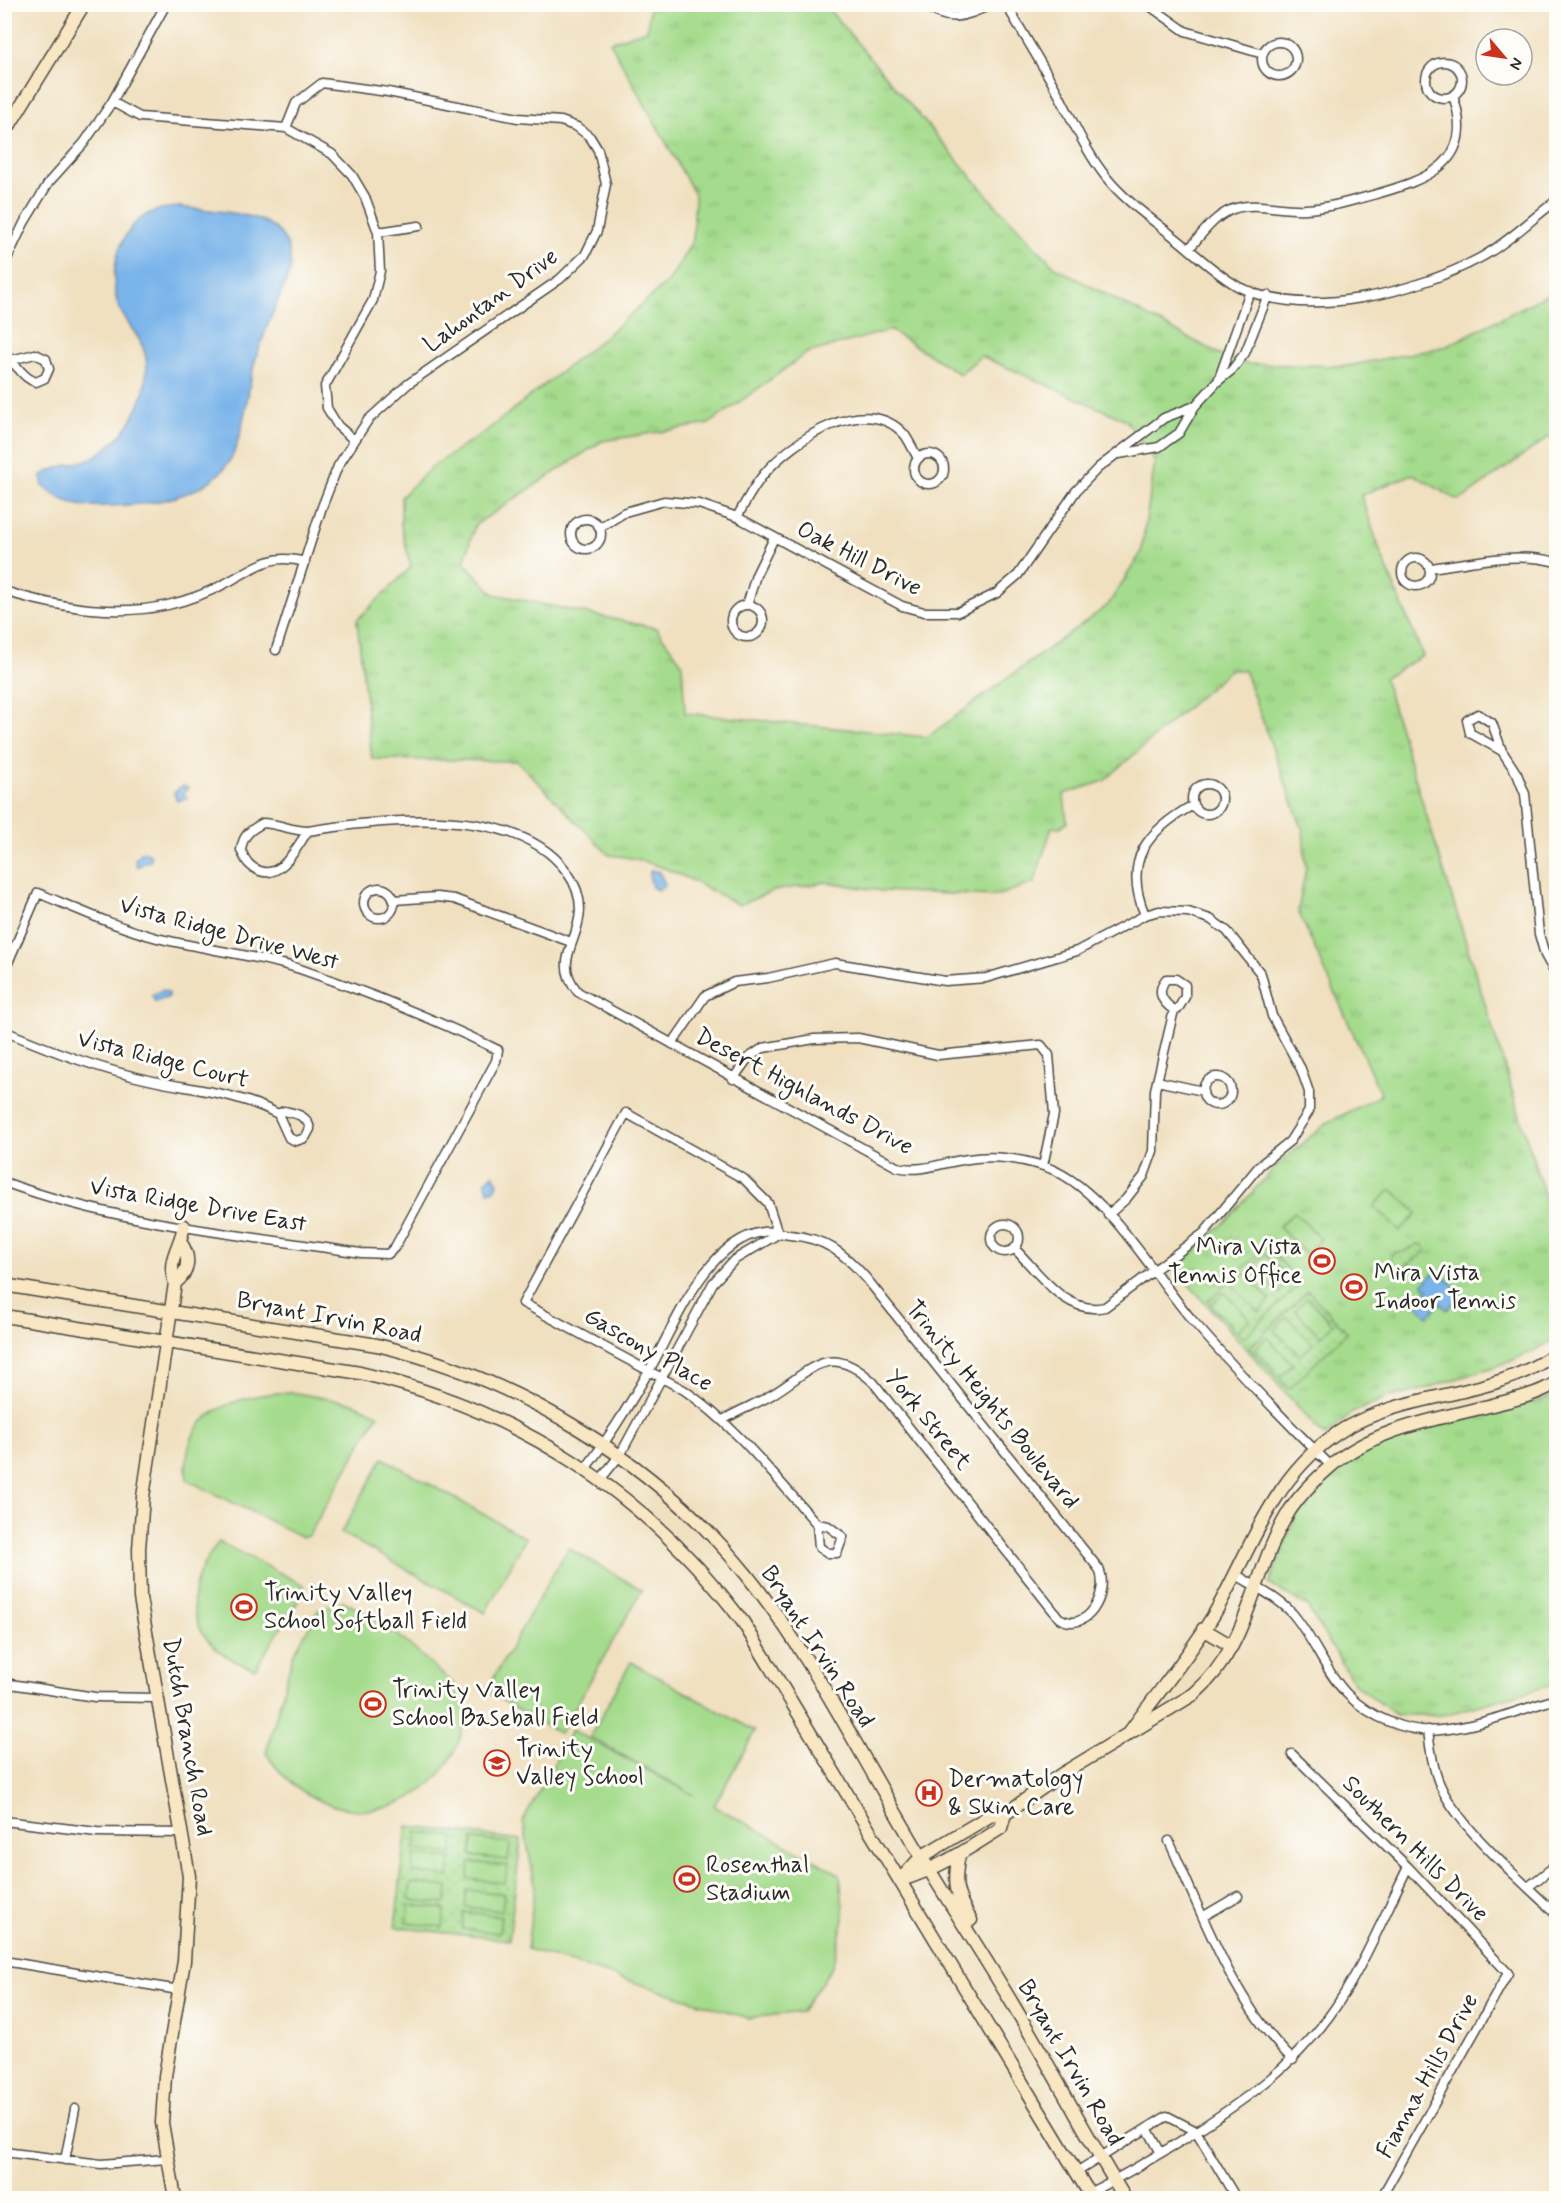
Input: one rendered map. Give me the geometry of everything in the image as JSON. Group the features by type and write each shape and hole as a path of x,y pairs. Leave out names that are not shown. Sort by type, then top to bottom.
{"main road":[{"path":"4,134 84,4"},
{"name":"Dutch Branch Road","path":"175,2199 162,2123 165,2076 179,1990 189,1875 140,1598 139,1550 143,1497 174,1283 171,1262 181,1243 184,1226"},
{"name":"Bryant Irvin Road","path":"4,1285 170,1310 377,1345 416,1354 508,1391 546,1410 620,1455 686,1511 718,1543 747,1576 801,1653 921,1857 991,1967 1125,2199"},
{"name":"Bryant Irvin Road","path":"4,1316 360,1373 408,1384 492,1416 529,1434 585,1469 658,1526 705,1575 742,1622 1090,2196"},
{"path":"1127,1736 1203,1629 1235,1574 1254,1532 1272,1502 1287,1480 1315,1450 1345,1429 1391,1409 1502,1381 1525,1373 1557,1353"},
{"path":"900,1880 921,1857 993,1814 1005,1814 1062,1774 1194,1694 1221,1666 1232,1646 1276,1538 1291,1509 1331,1466 1367,1442 1387,1434 1530,1395 1557,1383"},
{"path":"1203,1629 1232,1646"},
{"path":"900,1880 930,1871 959,1856 1001,1828 1005,1814"},
{"path":"959,1856 956,1871 958,1898 986,1946 991,1967"}],"street":[{"path":"4,265 24,223 49,182 84,143 112,102 166,4"},
{"path":"923,4 936,14 949,17 963,16 993,4"},
{"path":"1006,4 1058,93 1088,151 1106,177 1121,194 1221,275 1250,291 1294,301 1345,301 1414,285 1481,257 1557,201"},
{"path":"1147,4 1185,31 1263,54"},
{"path":"1283,42 1292,48 1296,62 1290,72 1278,76 1267,71 1263,54 1271,44 1283,42"},
{"path":"1437,64 1453,64 1461,74 1461,86 1453,96 1442,98 1431,93 1428,87 1427,75 1437,64"},
{"name":"Lahontan Drive","path":"276,650 322,507 338,466 368,420 387,400 560,279 585,255 597,231 604,206 606,184 602,163 590,137 577,127 561,121 518,118 388,92 322,83 296,103 286,128"},
{"path":"1189,249 1219,216 1233,209 1255,205 1302,210 1326,208 1421,181 1451,157 1459,135 1460,114 1453,96"},
{"path":"112,102 140,117 286,128 332,154 352,175 365,197 378,232 380,271 372,300 325,386 327,408 338,426 354,440"},
{"path":"378,232 419,226"},
{"name":"Oak Hill Drive","path":"1217,382 1250,291"},
{"name":"Oak Hill Drive","path":"1119,454 1159,447 1179,433 1195,406 1217,382 1232,370 1245,353 1268,295"},
{"name":"Oak Hill Drive","path":"599,528 625,512 664,501 699,504 737,518 902,606 924,612 958,612 997,593 1018,575 1076,491 1098,468 1164,418 1195,406"},
{"path":"737,518 763,475 779,459 831,424 863,417 877,417 904,434 918,458"},
{"path":"747,605 756,575 774,538"},
{"path":"4,591 33,600 97,610 130,610 168,605 197,596 263,561 285,557 305,562"},
{"path":"1430,568 1521,558 1542,558 1557,562"},
{"path":"1502,751 1470,733 1467,720 1478,714 1492,723 1502,751 1517,774 1525,794 1539,934 1545,955 1557,975"},
{"path":"1145,915 1137,882 1145,847 1158,827 1193,805"},
{"name":"Desert Highlands Drive","path":"308,831 287,861 277,870 265,873 252,868 241,850 243,839 252,829 263,823 274,824 291,831 308,831 397,820 472,825 502,830 528,839 561,864 572,879 578,894 580,912 565,970 569,982 578,992 897,1167 919,1170 991,1156 1043,1166 1076,1181 1155,1269 1198,1326 1331,1466"},
{"name":"Vista Ridge Drive West","path":"4,972 38,893 120,926 158,938 252,956 310,973 459,1031 498,1050 496,1061 395,1247 388,1254"},
{"path":"394,900 437,897 454,899 571,942"},
{"path":"672,1044 705,996 734,982 768,978 835,963 928,980 986,978 1077,951 1145,915 1159,911 1188,912 1210,919 1227,931 1261,974 1272,1016 1301,1069 1309,1092 1309,1111 1290,1141 1260,1165 1204,1233 1114,1302 1088,1310 1071,1303 1015,1249"},
{"path":"1108,1215 1134,1189 1149,1165 1154,1151 1156,1081 1174,1010"},
{"name":"Vista Ridge Court","path":"4,1031 70,1058 115,1072 226,1093 259,1104 278,1114"},
{"path":"733,1079 748,1058 763,1048 814,1040 858,1038 938,1055 1041,1045 1049,1055 1054,1114 1043,1166"},
{"path":"1156,1081 1203,1090"},
{"name":"Gascony Place","path":"778,1234 768,1203 744,1179 626,1113 523,1303 684,1390 723,1420 817,1524"},
{"name":"Vista Ridge Drive East","path":"4,1182 76,1205 184,1226 361,1253 388,1254"},
{"name":"Trinity Heights Boulevard","path":"585,1469 604,1445 708,1267 735,1243 764,1231 822,1241 848,1257 1099,1569 1103,1587 1087,1618 1073,1624 1059,1618"},
{"path":"600,1480 620,1455 713,1283 734,1260 778,1234"},
{"name":"York Street","path":"723,1420 747,1405 770,1396 814,1365 828,1362 853,1366 873,1382 1059,1618"},
{"path":"1235,1574 1291,1612 1346,1693 1369,1711 1390,1723 1428,1731 1465,1726 1557,1699"},
{"path":"4,1683 95,1697 157,1698"},
{"path":"1428,1731 1431,1757 1438,1782 1454,1809 1528,1887 1556,1912"},
{"name":"Southern Hills Drive","path":"1292,1754 1408,1867 1508,1972"},
{"path":"4,1821 97,1832 182,1833"},
{"path":"1169,1841 1240,1995 1274,2042 1293,2060"},
{"path":"1528,1887 1557,1865"},
{"path":"1090,2196 1263,2087 1293,2060 1344,1994 1408,1867"},
{"path":"1203,1916 1238,1896"},
{"path":"4,1960 179,1990"},
{"name":"Fianna Hills Drive","path":"1381,2199 1508,1972"},
{"path":"65,2160 75,2109"},
{"path":"1075,2173 1167,2116 1196,2131 1236,2199"},
{"path":"1147,2128 1161,2153"},
{"path":"4,2152 101,2164 167,2159"}],"green space":[{"path":"650,5 825,5 994,203 1056,268 1219,354 1247,364 1348,366 1447,346 1556,290 1556,432 1462,499 1457,500 1413,474 1361,495 1381,554 1423,656 1384,678 1548,1207 1556,1208 1556,1340 1509,1362 1415,1392 1388,1397 1352,1413 1325,1437 1175,1269 1226,1221 1279,1163 1327,1123 1381,1095 1298,911 1306,868 1303,831 1244,670 1230,670 1104,781 1064,794 1067,823 1060,827 1052,827 1034,883 996,896 882,891 826,882 773,891 739,905 660,867 627,857 609,855 517,761 372,759 357,620 411,567 401,525 401,497 432,467 486,431 600,341 669,281 693,240 695,195 610,42 647,30","holes":["890,330 960,374 981,356 1126,420 1155,462 1141,553 1108,605 927,737 685,713 682,663 656,628 494,594 464,562 475,525 602,441 709,424 807,353"]},
{"path":"1391,1189 1417,1213 1400,1231 1374,1206"},
{"path":"1294,1212 1321,1239 1306,1254 1279,1227"},
{"path":"1418,1244 1423,1245 1426,1251 1402,1269 1397,1269 1390,1262 1393,1253 1404,1252"},
{"path":"1266,1246 1301,1283 1243,1338 1208,1301"},
{"path":"1265,1254 1291,1280 1278,1293 1252,1266"},
{"path":"1244,1273 1270,1300 1258,1312 1232,1285"},
{"path":"1308,1291 1347,1332 1289,1389 1249,1348"},
{"path":"1224,1292 1250,1319 1237,1331 1211,1305"},
{"path":"1307,1298 1333,1324 1321,1337 1295,1310"},
{"path":"1287,1317 1313,1344 1300,1356 1274,1330"},
{"path":"1267,1337 1293,1364 1281,1376 1255,1349"},
{"path":"290,1392 353,1403 378,1414 309,1535 302,1537 187,1480 187,1457 192,1438 202,1423 231,1403 250,1397"},
{"path":"1556,1392 1556,1684 1444,1715 1396,1715 1354,1683 1307,1606 1269,1584 1296,1515 1333,1471 1387,1439 1548,1398"},
{"path":"383,1458 526,1538 485,1613 341,1533"},
{"name":"Trinity Valley School Softball Field","path":"219,1542 304,1585 305,1590 255,1669 233,1659 215,1647 203,1633 196,1618 194,1600 197,1582 205,1562"},
{"path":"568,1548 642,1590 560,1734 486,1691"},
{"name":"Trinity Valley School Baseball Field","path":"343,1601 387,1625 466,1695 461,1735 445,1768 420,1792 391,1806 358,1810 325,1803 293,1784 266,1753 293,1655 319,1609"},
{"name":"Rosenthal Stadium","path":"631,1662 755,1731 714,1806 840,1874 844,1920 832,1967 801,2012 748,2018 527,1949 535,1885 523,1821 572,1730 694,1795 590,1737"},
{"path":"407,1826 521,1840 509,1940 395,1927"},
{"path":"417,1832 454,1837 452,1854 415,1850"},
{"path":"473,1839 510,1843 508,1860 471,1856"},
{"path":"414,1855 451,1859 449,1877 412,1872"},
{"path":"470,1862 507,1866 505,1883 468,1879"},
{"path":"411,1883 448,1887 446,1904 409,1900"},
{"path":"467,1890 504,1894 502,1911 465,1907"},
{"path":"409,1905 445,1909 443,1927 407,1923"},
{"path":"464,1912 501,1916 499,1933 462,1929"}],"water":[{"path":"180,207 254,218 270,225 282,235 289,251 290,272 255,361 242,428 235,450 217,476 204,485 174,498 114,506 72,504 43,486 41,476 56,468 91,458 111,444 132,419 146,382 147,366 144,350 117,302 114,275 120,248 134,224 145,216 158,210"},
{"path":"182,786 188,788 183,794 187,798 177,801 174,793"},
{"path":"144,851 151,856 151,860 137,867 135,859"},
{"path":"651,870 659,872 665,884 664,887 657,890 652,887 649,874"},
{"path":"162,990 168,992 169,997 155,1002 152,995"},
{"path":"493,1174 498,1183 495,1190 489,1192 485,1182"},
{"path":"1437,1270 1462,1294 1447,1310 1440,1303 1428,1316 1415,1303 1428,1289 1423,1284"}],"place":[{"name":"Mira Vista Tennis Office","path":"1322,1261"},
{"name":"Mira Vista Indoor Tennis","path":"1354,1287"},
{"name":"Trinity Valley School Softball Field","path":"244,1607"},
{"name":"Trinity Valley School Baseball Field","path":"373,1704"},
{"name":"Trinity Valley School","path":"497,1763"},
{"name":"Dermatology & Skin Care","path":"929,1793"},
{"name":"Rosenthal Stadium","path":"687,1879"}]}
